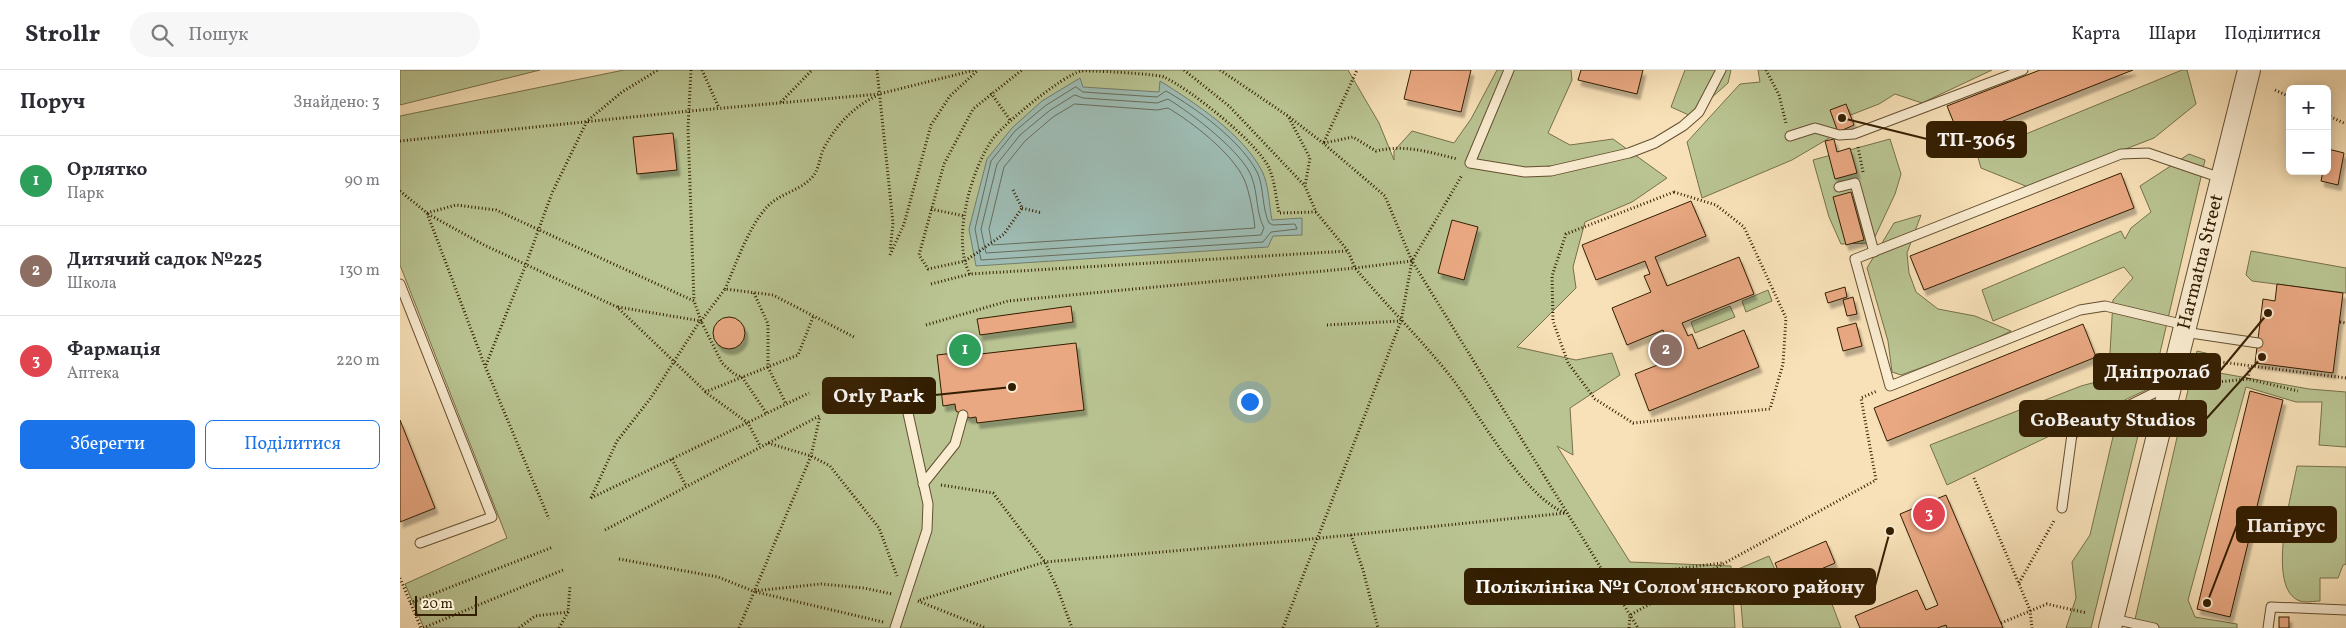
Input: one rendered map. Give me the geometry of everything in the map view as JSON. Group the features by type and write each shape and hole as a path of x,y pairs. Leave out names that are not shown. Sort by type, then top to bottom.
{"street":[{"name":"Harmatna Street","path":"2111,623 2249,70"}],"lane":[{"path":"1509,70 1470,163 1526,172 1551,171 1628,153 1646,146 1683,126 1699,112 1721,70"},
{"path":"1790,136 1816,128 1839,136 1854,134 2023,70"},
{"path":"2221,178 2148,153 2121,154 1855,259 1890,386 2080,310 2105,306 2184,328 2258,343"},
{"path":"1839,187 1855,183 1874,252"},
{"path":"400,284 492,517 420,543"},
{"path":"2062,508 2072,434 2171,385"},
{"path":"895,627 927,530 928,504 906,404"},
{"path":"923,484 955,444 963,415"},
{"path":"2268,628 2271,607 2346,610"},
{"path":"2111,623 2154,628"}],"path":[{"path":"485,366 552,193 587,121 622,92 658,70"},
{"path":"692,70 688,128 694,301 701,321 722,363 734,374 742,377 767,414"},
{"path":"702,70 719,108"},
{"path":"781,102 812,70"},
{"path":"877,70 893,223 890,255 904,224 931,125 950,96 977,70"},
{"path":"400,141 719,108 879,94 977,70"},
{"path":"1022,70 973,109 944,164 919,255 928,269 965,261 1004,234 1022,208"},
{"path":"1184,70 1230,106 1305,186 1316,212 1348,251 1355,268 1450,376 1524,478 1555,509 1566,513"},
{"path":"1220,70 1288,116 1385,196 1412,261 1638,628"},
{"path":"1323,143 1357,70"},
{"path":"1766,70 1778,96 1790,136"},
{"path":"970,274 965,261 964,216 976,171 992,140 1010,120 1048,90 1081,71 1140,72 1163,76 1201,101 1253,147 1269,168 1279,213 1316,212"},
{"path":"2274,90 2286,95"},
{"path":"991,93 1010,120"},
{"path":"809,393 591,498 617,441 650,399 701,321 725,289 759,216 782,195 802,187 814,174 824,149 850,112 879,94"},
{"path":"1288,116 1310,158 1305,186"},
{"path":"2331,117 2346,124"},
{"path":"1854,134 1864,170 1855,183"},
{"path":"1283,628 1315,539 1400,321 1412,261 1470,163 1420,150 1393,147 1376,151 1353,137 1323,143"},
{"path":"1013,190 1022,208 1042,213"},
{"path":"400,191 427,213 484,244 618,307 701,321"},
{"path":"1674,192 1716,204 1744,227 1786,318 1782,364 1770,409 1633,423 1595,399 1568,363 1553,321 1552,303 1552,276 1566,234 1674,192"},
{"path":"427,213 456,205 496,210 694,301"},
{"path":"931,210 964,216"},
{"path":"427,213 485,366 549,519"},
{"path":"931,284 970,274 1348,251"},
{"path":"926,325 1008,301 1412,261"},
{"path":"725,289 773,295 854,338"},
{"path":"754,293 768,324 768,366 786,404"},
{"path":"618,307 706,392 748,423 760,446"},
{"path":"706,392 798,355 813,317"},
{"path":"1327,325 1400,321"},
{"path":"2340,322 2346,323"},
{"path":"2213,361 2346,378"},
{"path":"2248,379 2250,366"},
{"path":"2208,383 2248,379 2298,392"},
{"path":"1630,615 1876,480 1861,398 1890,386"},
{"path":"605,530 767,442 821,415 811,456 739,628"},
{"path":"767,442 811,456 830,466 879,528 905,597"},
{"path":"672,459 686,486"},
{"path":"1974,478 2030,610 2032,628"},
{"path":"923,484 993,493 1044,562 1058,590 1072,628"},
{"path":"2019,584 2062,508"},
{"path":"916,601 1044,562 1315,539 1566,513"},
{"path":"1351,535 1363,570 1378,628"},
{"path":"410,603 552,548"},
{"path":"619,559 718,577 753,591 895,627"},
{"path":"1606,578 1725,563"},
{"path":"400,578 422,628 563,570"},
{"path":"753,591 821,584 864,588 905,597 986,628"},
{"path":"559,628 568,612 570,586"},
{"path":"2001,622 2047,604 2087,613"},
{"path":"519,628 535,616 568,612"},
{"path":"1629,628 1630,615"}],"green space":[{"path":"400,70 540,70 400,105"},
{"path":"624,70 1348,70 1379,123 1394,160 1394,151 1412,131 1454,143 1471,119 1497,70 1571,70 1572,80 1548,133 1570,145 1613,139 1667,178 1632,202 1585,222 1573,267 1576,288 1517,347 1576,360 1612,353 1620,375 1570,408 1573,455 1557,446 1630,562 1731,566 1735,628 424,628 405,584 507,538 400,265 400,116"},
{"path":"1685,70 1731,70 1728,83 1691,116 1671,107"},
{"path":"1758,70 1992,70 1922,103 1895,94 1879,104 1848,116 1843,130 1792,160 1702,198 1687,142 1740,84 1760,82"},
{"path":"2182,70 2187,70 2196,104 2154,138 2028,187 1981,168 1977,154"},
{"path":"1890,139 1901,174 1895,194 1872,243 1841,244 1829,217 1813,160"},
{"path":"2189,154 2205,160 2152,387 1947,485 1930,445 2081,386 2118,376 2110,353 2113,300 2133,278 2124,267 1993,321 1982,290 2121,231 2125,239 2131,228 2151,212 2140,186"},
{"path":"1921,215 1907,253 1909,273 1916,292 1938,309 1975,316 2011,331 1981,346 1901,375 1892,372 1888,341 1867,268 1894,223"},
{"path":"2251,251 2346,268 2346,293 2252,281 2246,275"},
{"path":"1768,290 1772,301 1746,312 1742,301"},
{"path":"1730,306 1735,317 1695,333 1691,322"},
{"path":"2197,351 2214,355 2214,372 2309,389 2346,392 2346,447 2319,445 2322,402 2296,402 2246,387 2188,600 2195,617 2237,624 2237,628 2133,628"},
{"path":"2143,415 2091,628 2066,628 2076,598 2072,562 2090,535 2116,424"},
{"path":"2297,466 2346,467 2346,564 2343,565 2338,578 2320,578 2320,601 2300,601 2290,593 2284,579 2282,560 2284,539"},
{"path":"1769,556 1784,590 1820,572 1841,628 1743,628 1738,569"}],"water":[{"path":"1080,78 1083,87 1159,92 1160,81 1203,109 1231,132 1254,157 1266,182 1272,220 1302,218 1302,235 1273,236 1268,247 976,266 969,229 987,159 1012,128 1042,101"}],"building":[{"path":"1411,70 1471,70 1461,112 1404,99"},
{"path":"1581,70 1643,70 1637,94 1578,80"},
{"path":"2040,70 2133,70 1960,138 1947,106"},
{"path":"1846,104 1854,125 1838,132 1830,110"},
{"path":"673,133 677,170 637,174 633,137"},
{"path":"1834,139 1837,152 1850,148 1857,173 1835,179 1825,141"},
{"path":"2331,150 2344,153 2338,185 2321,181 2322,175 2331,175"},
{"path":"2121,173 2134,208 1924,290 1910,256"},
{"path":"1851,192 1864,240 1846,245 1833,197"},
{"path":"1691,201 1706,236 1655,257 1667,286 1739,257 1754,294 1682,323 1688,336 1692,334 1698,349 1744,330 1759,367 1649,411 1635,374 1680,356 1674,341 1668,343 1663,330 1627,345 1612,308 1651,292 1644,276 1650,274 1645,261 1596,280 1582,245"},
{"path":"1452,220 1478,227 1464,280 1438,273"},
{"path":"2277,284 2343,293 2333,373 2255,363 2263,299 2275,301"},
{"path":"1845,287 1847,297 1828,303 1825,293"},
{"path":"1853,297 1857,314 1847,316 1843,300"},
{"path":"1071,306 1073,322 980,335 977,319"},
{"path":"729,317 741,321 745,333 741,345 729,349 717,345 713,333 717,321"},
{"path":"1856,323 1862,346 1843,351 1837,328"},
{"path":"2083,324 2096,357 1887,441 1874,408"},
{"path":"1076,343 1084,410 977,423 976,417 970,418 956,411 955,404 943,406 937,355 972,351 972,355"},
{"path":"2250,391 2283,400 2230,617 2197,609"},
{"path":"400,420 435,508 400,522"},
{"path":"1946,495 2003,628 1947,628 1946,625 1937,628 1860,628 1855,616 1917,590 1926,610 1938,605 1900,514"},
{"path":"1826,541 1835,563 1784,585 1775,563"},
{"path":"2279,617 2289,617 2289,628 2279,628"}],"place":[{"name":"ТП-3065","path":"1842,118"},
{"name":"Дніпролаб","path":"2268,313"},
{"name":"Орлятко","path":"965,350"},
{"name":"Дитячий садок №225","path":"1666,350"},
{"name":"GoBeauty Studios","path":"2262,357"},
{"name":"Orly Park","path":"1012,387"},
{"name":"Фармація","path":"1929,514"},
{"name":"Поліклініка №1 Солом'янського району","path":"1890,531"},
{"name":"Папірус","path":"2207,603"}]}
